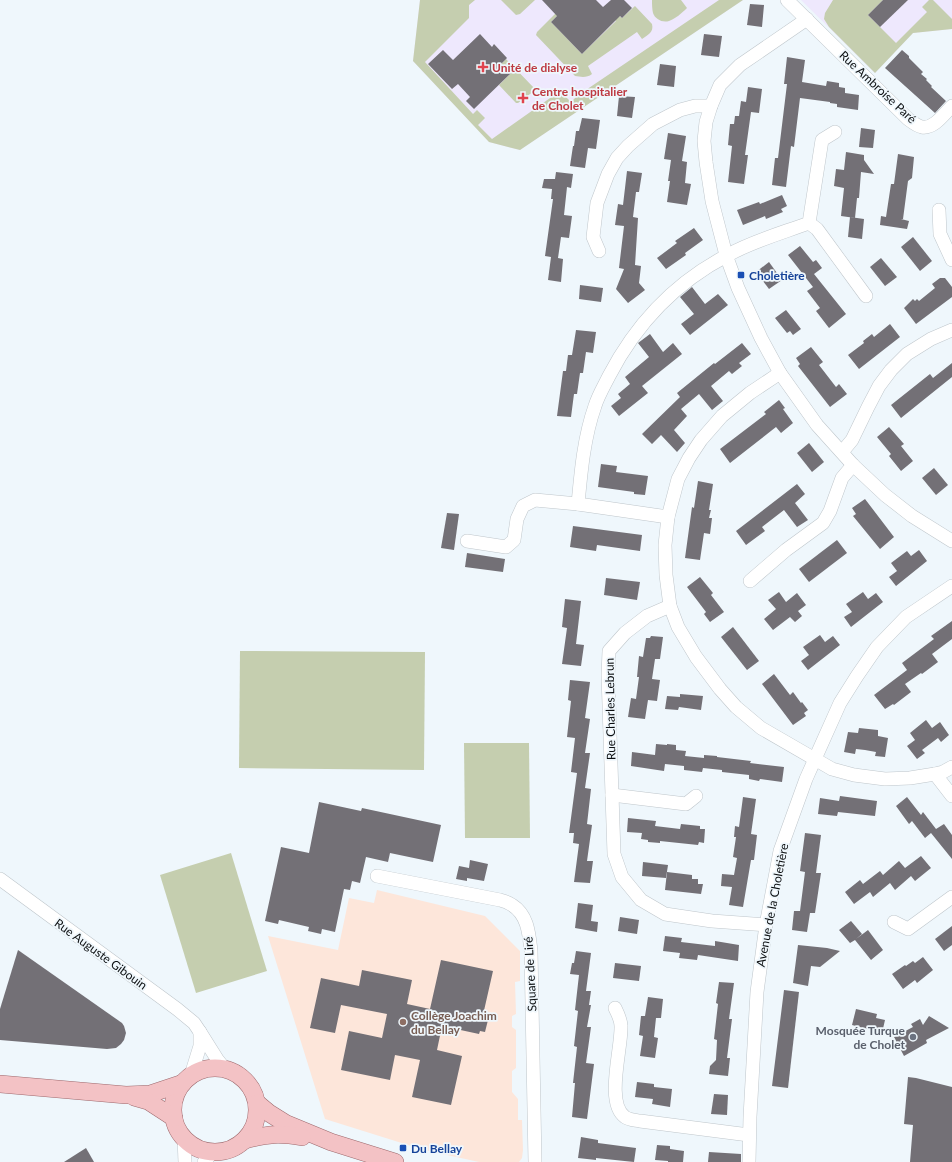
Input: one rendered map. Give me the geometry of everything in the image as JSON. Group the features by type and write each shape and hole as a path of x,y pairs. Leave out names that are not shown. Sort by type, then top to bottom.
{"main road":[{"path":"0,1084 126,1095 150,1094 187,1079 202,1070 213,1068 225,1069 236,1073 246,1081 253,1091 257,1103 257,1116 253,1129 245,1140 236,1147 208,1157 202,1150 192,1146 184,1138 177,1129 173,1105 176,1093 187,1079"},
{"path":"126,1095 148,1101 174,1118"},
{"path":"257,1103 269,1113 286,1123 331,1142 395,1162"},
{"path":"245,1140 266,1135 285,1134 331,1142"}],"street":[{"name":"Rue Ambroise Paré","path":"787,0 908,119 915,124 922,127 930,126 938,121 952,106"},
{"path":"807,19 740,65 720,85 710,106 706,122 704,141 706,162 712,201 726,256 738,288 761,338 780,373 817,425 853,465 885,494 912,516 952,541"},
{"path":"599,251 593,237 597,203 608,174 617,158 653,124 680,110 695,106 710,106"},
{"path":"809,223 822,140 835,132"},
{"path":"939,210 940,234 952,260"},
{"path":"578,504 580,476 590,422 595,404 618,358 642,323 670,295 703,270 726,256 740,249 809,223"},
{"path":"809,223 817,229 866,296"},
{"path":"842,452 852,440 879,386 891,370 907,354 930,339 952,330"},
{"path":"780,373 750,393 722,416 701,440 678,479 668,516 665,552 670,606 678,627 696,657 720,689 736,706 761,728 832,769 885,779 910,778 935,774 952,767"},
{"path":"750,581 786,550 822,523 830,512 842,478 853,465"},
{"path":"467,541 506,547 514,540 516,519 523,506 535,500 668,516"},
{"name":"Avenue de la Choletière","path":"749,1162 757,992 766,925 780,851 806,779 840,703 857,676 877,647 906,617 952,586"},
{"name":"Rue Charles Lebrun","path":"670,606 647,616 636,624 625,633 609,652 608,675 614,854 622,877 641,900 665,914 712,921 766,925"},
{"path":"935,774 952,796"},
{"path":"612,795 686,804 696,796"},
{"name":"Square de Liré","path":"377,876 500,900 513,905 523,916 528,930 531,951 535,1162"},
{"name":"Rue Auguste Gibouin","path":"0,879 194,1023 225,1069"},
{"path":"894,922 908,929 952,897"},
{"path":"615,1008 619,1017 621,1030 615,1096 616,1104 620,1112 626,1117 640,1122 750,1135"},
{"path":"187,1079 200,1046 200,1032"},
{"path":"184,1138 185,1162"}],"shaded area":[{"name":"Centre hospitalier de Cholet","path":"420,0 743,0 520,150 489,142 413,61"},
{"path":"801,0 952,0 952,29 913,33 875,73"},
{"name":"Collège Joachim du Bellay","path":"377,890 485,916 520,951 520,981 515,982 516,1014 512,1016 512,1027 516,1030 516,1068 512,1071 512,1092 518,1099 518,1120 522,1120 523,1150 522,1158 519,1162 479,1162 424,1150 325,1119 268,936 338,950 349,898 374,903"}],"green space":[{"path":"420,0 475,0 469,5 469,18 425,62 473,114 477,110 485,118 478,125 492,139 560,91 571,102 577,96 719,0 743,0 520,150 489,142 413,61"},
{"path":"501,0 535,0 520,14 516,15"},
{"path":"652,0 681,0 687,8 671,20 661,21 655,17 653,13"},
{"path":"833,0 883,0 868,15 896,43 927,12 922,7 929,0 933,0 952,19 952,29 913,33 875,73 829,27 824,19 825,13"},
{"path":"567,2 569,4 551,22 582,54 616,21 614,19 618,15 622,18 635,6 652,24 652,29 650,33 642,39 637,32 588,66 592,74 584,77 575,76 536,35 537,32"},
{"path":"506,59 535,89 518,103 516,103 499,85 511,73 501,64"},
{"path":"240,651 425,652 424,770 239,768"},
{"path":"464,743 529,743 530,838 465,838"},
{"path":"231,853 267,971 196,993 160,875"}],"building":[{"path":"542,0 596,0 603,7 611,0 624,0 632,8 622,18 620,16 582,54 551,22 557,16"},
{"path":"883,0 908,0 880,27 868,15"},
{"path":"750,4 764,5 762,27 747,25"},
{"path":"480,34 492,47 494,44 507,58 501,64 511,73 474,109 466,101 470,97 458,84 452,89 428,64 443,50 453,60"},
{"path":"704,34 722,36 719,57 701,55"},
{"path":"902,50 923,72 921,74 927,79 926,80 932,86 931,87 946,101 935,113 885,68"},
{"path":"787,57 805,60 802,82 826,86 827,81 839,83 839,87 845,88 845,93 859,95 858,110 837,107 837,104 830,102 800,98 794,147 791,146 786,187 772,185 775,158 778,158 787,84 784,84"},
{"path":"660,64 676,66 674,87 657,85"},
{"path":"748,87 762,89 759,113 751,112 745,155 748,155 744,184 728,182 732,146 728,145 730,124 734,124 735,116 739,116 741,101 746,102"},
{"path":"619,96 635,97 632,118 617,116"},
{"path":"582,118 600,120 596,149 588,148 585,168 570,166 576,131 579,131"},
{"path":"861,128 875,130 873,148 859,147"},
{"path":"668,133 686,136 682,161 687,162 685,183 691,184 687,205 667,202 671,160 664,159"},
{"path":"846,152 864,155 864,160 874,174 861,172 859,198 857,198 855,218 841,216 844,188 834,186 836,169 844,170"},
{"path":"898,154 914,157 912,178 908,181 903,219 901,219 909,221 907,229 880,225 881,216 886,217 891,184 894,184"},
{"path":"627,171 642,173 639,192 636,192 633,217 638,218 635,265 641,266 639,283 645,290 628,303 616,289 624,269 619,268 624,226 615,225 618,204 623,205"},
{"path":"556,172 573,174 571,188 567,187 564,215 572,216 569,238 561,237 558,258 563,259 561,282 548,280 551,257 545,256 553,199 551,199 552,189 542,188 544,179 555,179"},
{"path":"782,195 787,206 781,209 783,212 766,219 765,216 743,225 737,210 759,202 760,204"},
{"path":"850,217 864,219 862,239 848,237"},
{"path":"694,228 703,240 685,253 686,255 666,269 657,258 677,243 675,241"},
{"path":"913,237 932,261 920,271 901,247"},
{"path":"800,246 813,262 816,260 822,268 814,274 846,314 829,328 816,311 820,308 807,291 813,287 788,255"},
{"path":"881,258 897,277 885,286 870,267"},
{"path":"769,262 782,280 769,289 756,272"},
{"path":"940,278 945,278 952,287 952,297 916,324 904,308 913,299 915,301 917,299 919,301 935,288 932,284"},
{"path":"580,285 603,288 601,302 579,299"},
{"path":"692,287 705,304 718,294 728,305 690,335 681,324 694,314 680,297"},
{"path":"786,310 801,329 793,335 790,331 787,333 775,318"},
{"path":"890,324 900,337 859,369 848,355 864,343 863,341 872,334 874,337"},
{"path":"576,330 596,332 593,353 586,352 583,373 580,373 577,394 574,394 571,417 557,416 563,371 566,371 568,355 572,355"},
{"path":"650,334 663,352 673,343 682,354 642,386 648,393 619,416 611,406 621,398 618,394 630,384 625,377 649,357 638,343"},
{"path":"742,343 751,354 739,363 742,366 732,374 729,371 711,386 723,401 712,410 699,394 681,409 687,416 674,430 685,443 677,452 661,435 652,444 642,434 680,397 677,393 714,363 715,364"},
{"path":"811,347 823,362 819,365 836,387 839,384 847,394 830,407 798,366 800,364 796,358"},
{"path":"952,363 952,377 901,418 891,405 930,374 933,378"},
{"path":"779,400 785,408 783,409 793,423 781,433 776,427 730,463 720,449 766,414 764,412"},
{"path":"889,427 904,444 901,446 913,461 901,471 889,456 891,454 877,437"},
{"path":"809,443 824,462 812,472 797,453"},
{"path":"601,464 617,466 616,472 648,476 645,495 598,487"},
{"path":"934,468 948,485 936,495 922,478"},
{"path":"698,481 713,484 709,510 711,510 709,518 712,518 710,534 704,533 700,560 685,558 692,507 694,508"},
{"path":"797,484 805,494 795,503 808,520 797,527 784,510 762,527 765,531 746,545 736,531"},
{"path":"865,499 894,537 880,549 853,516 856,514 852,508"},
{"path":"447,513 459,514 454,550 441,548"},
{"path":"573,526 642,535 640,551 597,545 596,551 570,547"},
{"path":"837,540 847,553 809,582 799,569"},
{"path":"919,550 927,561 896,586 889,577 897,571 891,563 907,551 911,556"},
{"path":"467,553 505,559 503,572 465,567"},
{"path":"700,577 713,593 711,595 724,612 710,622 704,614 706,612 687,587"},
{"path":"606,578 640,582 637,600 604,595"},
{"path":"779,592 786,602 797,593 806,605 798,611 802,616 795,622 790,617 773,630 764,619 776,609 768,600"},
{"path":"863,592 868,599 876,593 883,602 851,627 844,617 852,612 846,604"},
{"path":"565,599 581,601 576,644 584,645 581,666 562,664 567,628 562,627"},
{"path":"952,621 952,639 932,654 938,662 905,684 911,692 894,705 893,704 885,709 874,695 907,670 902,663 934,639 931,636"},
{"path":"733,627 759,661 747,670 721,637"},
{"path":"820,635 825,642 833,636 840,645 808,670 801,661 809,655 803,647"},
{"path":"651,636 663,637 660,659 655,659 652,679 660,680 657,701 648,700 645,719 628,717 631,698 636,699 639,677 637,677 639,656 643,657 646,638 650,638"},
{"path":"774,674 790,695 793,692 808,710 804,713 806,716 793,725 762,684"},
{"path":"570,680 590,682 585,718 590,719 585,753 590,753 585,788 591,789 587,824 592,825 587,861 593,861 590,883 574,882 579,844 573,843 574,833 569,833 577,773 571,772 575,738 567,737 571,701 568,700"},
{"path":"680,694 703,696 701,710 679,707 678,710 665,709 667,696 680,697"},
{"path":"926,720 932,728 940,722 949,735 941,742 938,738 922,750 925,753 917,759 907,746 915,740 910,733"},
{"path":"859,728 878,730 878,736 888,738 885,757 875,756 876,752 865,750 856,749 855,754 844,752 848,732 858,733"},
{"path":"656,744 676,745 676,750 686,751 685,756 704,758 704,755 717,756 751,761 750,763 784,767 782,782 749,779 749,775 722,772 722,770 703,768 702,772 684,770 684,766 665,764 664,771 631,766 632,752 655,755"},
{"path":"840,796 877,801 875,816 838,812 837,816 818,814 820,798 839,801"},
{"path":"743,797 756,799 751,834 757,835 754,860 751,860 743,907 729,905 732,887 721,886 722,874 734,875 737,858 733,857 736,837 734,837 735,826 739,827"},
{"path":"907,797 921,815 923,812 936,829 944,824 952,835 952,859 931,833 925,838 912,821 909,824 896,806"},
{"path":"319,802 361,811 362,808 441,825 433,862 390,853 388,862 366,857 360,883 352,881 350,890 344,889 335,932 322,929 321,934 308,931 309,927 279,920 278,924 265,921 281,847 309,853"},
{"path":"628,818 656,821 655,826 680,829 681,824 700,826 700,829 705,829 704,843 699,842 698,845 660,841 660,843 648,842 648,840 641,839 642,833 627,832"},
{"path":"805,833 821,835 816,873 821,873 815,913 810,913 807,932 792,930 794,911 800,911 805,872 800,871"},
{"path":"921,856 931,868 915,881 911,876 895,890 890,883 873,897 870,892 854,904 845,892 860,880 863,884 880,871 883,875 899,861 905,868"},
{"path":"470,860 488,864 484,881 467,878 467,881 456,879 459,866 469,868"},
{"path":"643,862 668,865 666,878 642,876"},
{"path":"667,872 692,875 692,879 698,879 698,884 703,884 701,894 665,890"},
{"path":"578,903 593,905 591,921 598,922 597,932 575,928"},
{"path":"620,917 639,920 637,934 618,931"},
{"path":"851,921 862,934 856,939 868,930 883,950 871,960 855,940 850,943 839,930"},
{"path":"952,926 952,945 944,951 935,939"},
{"path":"665,936 682,938 681,942 715,946 715,941 739,945 738,961 698,955 697,960 679,958 680,953 663,951"},
{"path":"798,945 840,951 820,967 811,966 808,986 793,983"},
{"path":"18,950 122,1023 126,1033 121,1044 116,1048 107,1049 0,1040 0,1009"},
{"path":"576,951 591,953 586,991 591,991 589,1005 591,1005 587,1027 591,1027 586,1063 594,1064 587,1119 572,1117 575,1083 573,1083 577,1047 574,1046 578,1011 575,1010 579,975 570,974"},
{"path":"923,957 933,970 917,983 915,980 903,989 892,974 905,965 906,966 913,961 915,963"},
{"path":"441,960 493,971 483,1015 489,1016 485,1032 480,1031 479,1034 442,1026 437,1050 462,1056 451,1105 412,1097 420,1060 395,1055 390,1080 341,1070 349,1031 382,1038 387,1014 341,1005 335,1033 310,1028 321,978 359,986 362,970 412,980 407,1004 430,1009"},
{"path":"615,963 641,966 639,981 613,978"},
{"path":"719,982 734,983 729,1019 732,1019 727,1058 730,1058 728,1076 709,1074 710,1066 716,1060 717,1040 714,1039"},
{"path":"784,990 799,992 788,1088 772,1086"},
{"path":"648,997 663,999 661,1018 656,1018 654,1037 658,1038 655,1058 640,1056 643,1036 639,1035 641,1016 645,1016"},
{"path":"856,1009 877,1014 876,1018 885,1020 882,1033 852,1025"},
{"name":"Mosquée Turque de Cholet","path":"929,1016 949,1028 926,1040 927,1043 904,1056 894,1037 913,1027 911,1024 920,1019 923,1025"},
{"path":"908,1077 952,1087 952,1162 910,1162 913,1125 904,1124"},
{"path":"637,1082 654,1084 654,1087 672,1089 670,1107 652,1104 653,1099 635,1097"},
{"path":"714,1094 728,1095 727,1115 711,1114"},
{"path":"581,1137 598,1140 598,1143 636,1148 634,1162 596,1158 596,1160 578,1158"},
{"path":"657,1145 670,1146 670,1149 684,1151 683,1162 655,1160"},
{"path":"86,1148 94,1162 64,1162"},
{"path":"709,1152 741,1154 741,1162 708,1162"}],"place":[{"name":"Unité de dialyse","path":"483,67"},
{"name":"Centre hospitalier de Cholet","path":"523,98"},
{"name":"Choletière","path":"741,275"},
{"name":"Collège Joachim du Bellay","path":"403,1022"},
{"name":"Mosquée Turque de Cholet","path":"913,1037"},
{"name":"Du Bellay","path":"403,1148"}]}
